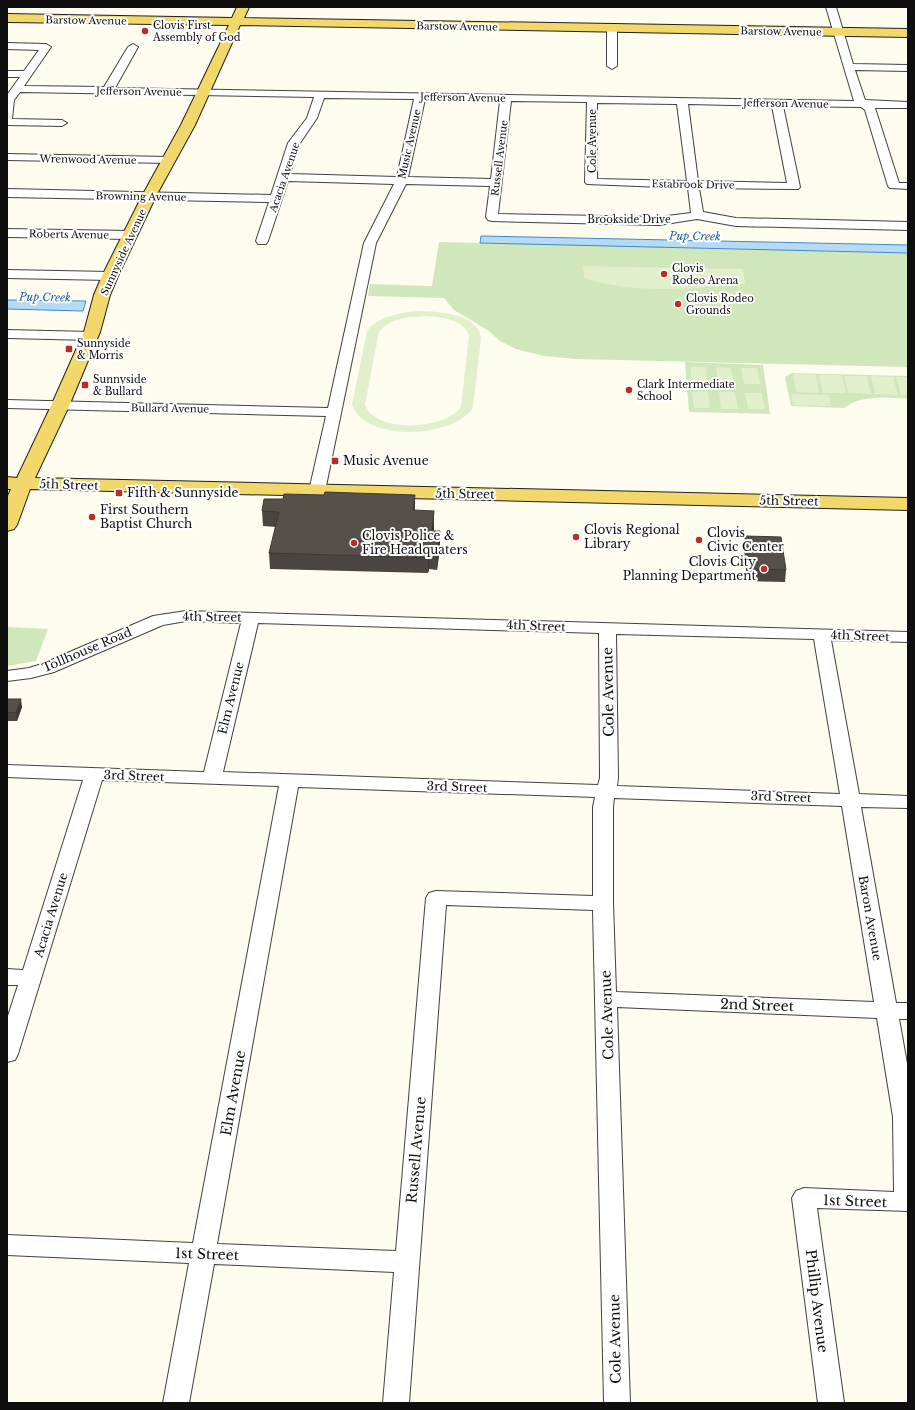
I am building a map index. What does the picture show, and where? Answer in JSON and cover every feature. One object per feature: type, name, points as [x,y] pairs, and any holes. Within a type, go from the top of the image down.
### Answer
[{"type":"main road","name":"Sunnyside Avenue","points":[[7,525],[15,484],[60,406],[91,336],[102,295],[110,276],[149,196],[204,92],[243,7]]},
{"type":"main road","name":"Barstow Avenue","points":[[7,18],[908,33]]},
{"type":"main road","name":"5th Street","points":[[15,484],[908,504]]},
{"type":"street","points":[[830,7],[860,102],[870,108],[894,186],[908,186]]},
{"type":"street","points":[[612,28],[612,66]]},
{"type":"street","points":[[7,46],[46,47],[7,104],[9,112],[7,118]]},
{"type":"street","points":[[108,90],[134,47]]},
{"type":"street","points":[[850,67],[908,68]]},
{"type":"street","points":[[7,74],[27,74]]},
{"type":"street","name":"Jefferson Avenue","points":[[17,89],[908,105]]},
{"type":"street","name":"Acacia Avenue","points":[[262,241],[294,143],[312,118],[320,95]]},
{"type":"street","name":"Music Avenue","points":[[317,491],[370,243],[402,180],[420,96]]},
{"type":"street","name":"Russell Avenue","points":[[492,217],[506,98]]},
{"type":"street","name":"Cole Avenue","points":[[591,182],[592,100]]},
{"type":"street","points":[[682,101],[697,215]]},
{"type":"street","name":"Estabrook Drive","points":[[591,182],[794,187],[777,103]]},
{"type":"street","points":[[7,122],[62,123]]},
{"type":"street","name":"Wrenwood Avenue","points":[[7,157],[168,160]]},
{"type":"street","points":[[284,177],[496,183]]},
{"type":"street","name":"Browning Avenue","points":[[7,193],[276,199]]},
{"type":"street","name":"Brookside Drive","points":[[492,217],[659,221],[697,215],[736,222],[908,226]]},
{"type":"street","name":"Roberts Avenue","points":[[7,233],[130,235]]},
{"type":"street","points":[[7,274],[110,276]]},
{"type":"street","points":[[7,334],[91,336]]},
{"type":"street","name":"Bullard Avenue","points":[[7,404],[334,412]]},
{"type":"street","name":"4th Street","points":[[164,618],[186,616],[251,617],[908,637]]},
{"type":"street","name":"Elm Avenue","points":[[212,779],[251,617]]},
{"type":"street","name":"Tollhouse Road","points":[[7,676],[31,673],[48,668],[164,618]]},
{"type":"street","name":"Cole Avenue","points":[[607,628],[609,778],[602,807],[603,903],[607,999],[617,1403]]},
{"type":"street","name":"Baron Avenue","points":[[822,635],[905,1117],[906,1202]]},
{"type":"street","name":"3rd Street","points":[[7,772],[908,802]]},
{"type":"street","name":"Acacia Avenue","points":[[7,1054],[94,775]]},
{"type":"street","name":"Elm Avenue","points":[[176,1403],[289,782]]},
{"type":"street","name":"Russell Avenue","points":[[396,1403],[436,898],[603,903]]},
{"type":"street","points":[[7,977],[31,978]]},
{"type":"street","name":"2nd Street","points":[[607,999],[908,1011]]},
{"type":"street","name":"1st Street","points":[[804,1198],[906,1202]]},
{"type":"street","name":"Phillip Avenue","points":[[804,1198],[831,1403]]},
{"type":"street","name":"1st Street","points":[[7,1245],[407,1262]]},
{"type":"green space","name":"Clovis Rodeo Grounds","points":[[439,242],[908,253],[908,367],[576,359],[544,356],[516,349],[500,341],[489,331],[454,310],[444,298],[368,296],[370,284],[432,286]]},
{"type":"green space","name":"Clovis Rodeo Arena","points":[[583,266],[743,269],[745,284],[664,289],[623,287],[584,278]]},
{"type":"green space","points":[[418,311],[446,313],[456,316],[473,324],[478,330],[481,338],[473,408],[463,418],[448,426],[429,430],[410,432],[390,430],[373,425],[360,417],[352,404],[367,331],[378,322],[390,316]],"holes":[[[426,316],[445,318],[457,322],[462,325],[469,335],[461,407],[453,415],[426,424],[395,424],[382,420],[371,414],[365,404],[379,332],[383,327],[394,321]]]},
{"type":"green space","points":[[685,362],[763,365],[770,414],[689,412]]},
{"type":"green space","points":[[690,367],[706,367],[708,383],[692,383]]},
{"type":"green space","points":[[716,367],[731,368],[734,383],[718,383]]},
{"type":"green space","points":[[741,368],[757,368],[760,384],[744,384]]},
{"type":"green space","points":[[792,373],[908,376],[908,399],[866,399],[844,408],[791,406],[785,377]]},
{"type":"green space","points":[[793,374],[816,375],[819,393],[796,392]]},
{"type":"green space","points":[[819,375],[842,375],[846,393],[823,393]]},
{"type":"green space","points":[[844,376],[867,376],[871,394],[848,393]]},
{"type":"green space","points":[[871,376],[893,377],[898,395],[875,394]]},
{"type":"green space","points":[[896,377],[908,377],[908,395],[901,395]]},
{"type":"green space","points":[[692,392],[708,392],[710,408],[694,408]]},
{"type":"green space","points":[[719,392],[735,392],[738,409],[721,409]]},
{"type":"green space","points":[[745,393],[762,393],[765,409],[748,409]]},
{"type":"green space","points":[[791,394],[829,395],[831,406],[793,405]]},
{"type":"green space","points":[[7,627],[48,629],[36,661],[7,666]]},
{"type":"water","points":[[481,236],[908,245],[908,253],[480,243]]},
{"type":"water","points":[[7,300],[86,301],[83,311],[7,309]]},
{"type":"building","name":"Clovis Police & Fire Headquaters","points":[[325,492],[415,495],[413,510],[434,511],[432,531],[440,531],[437,554],[429,554],[428,558],[269,553],[279,512],[262,511],[264,499],[283,499],[284,494],[324,495]]},
{"type":"building","points":[[745,536],[781,537],[786,570],[749,569]]},
{"type":"building","points":[[7,699],[21,699],[16,713],[7,712]]},
{"type":"place","name":"Clovis First Assembly of God","points":[[145,31]]},
{"type":"place","name":"Clovis Rodeo Arena","points":[[664,274]]},
{"type":"place","name":"Clovis Rodeo Grounds","points":[[678,304]]},
{"type":"place","name":"Sunnyside & Morris","points":[[69,349]]},
{"type":"place","name":"Sunnyside & Bullard","points":[[85,385]]},
{"type":"place","name":"Clark Intermediate School","points":[[629,390]]},
{"type":"place","name":"Music Avenue","points":[[335,461]]},
{"type":"place","name":"Fifth & Sunnyside","points":[[119,493]]},
{"type":"place","name":"First Southern Baptist Church","points":[[92,517]]},
{"type":"place","name":"Clovis Regional Library","points":[[576,537]]},
{"type":"place","name":"Clovis Civic Center","points":[[699,540]]},
{"type":"place","name":"Clovis Police & Fire Headquaters","points":[[354,543]]},
{"type":"place","name":"Clovis City Planning Department","points":[[764,569]]},
{"type":"water label","name":"Pup Creek","points":[[695,236]]},
{"type":"water label","name":"Pup Creek","points":[[45,297]]}]
